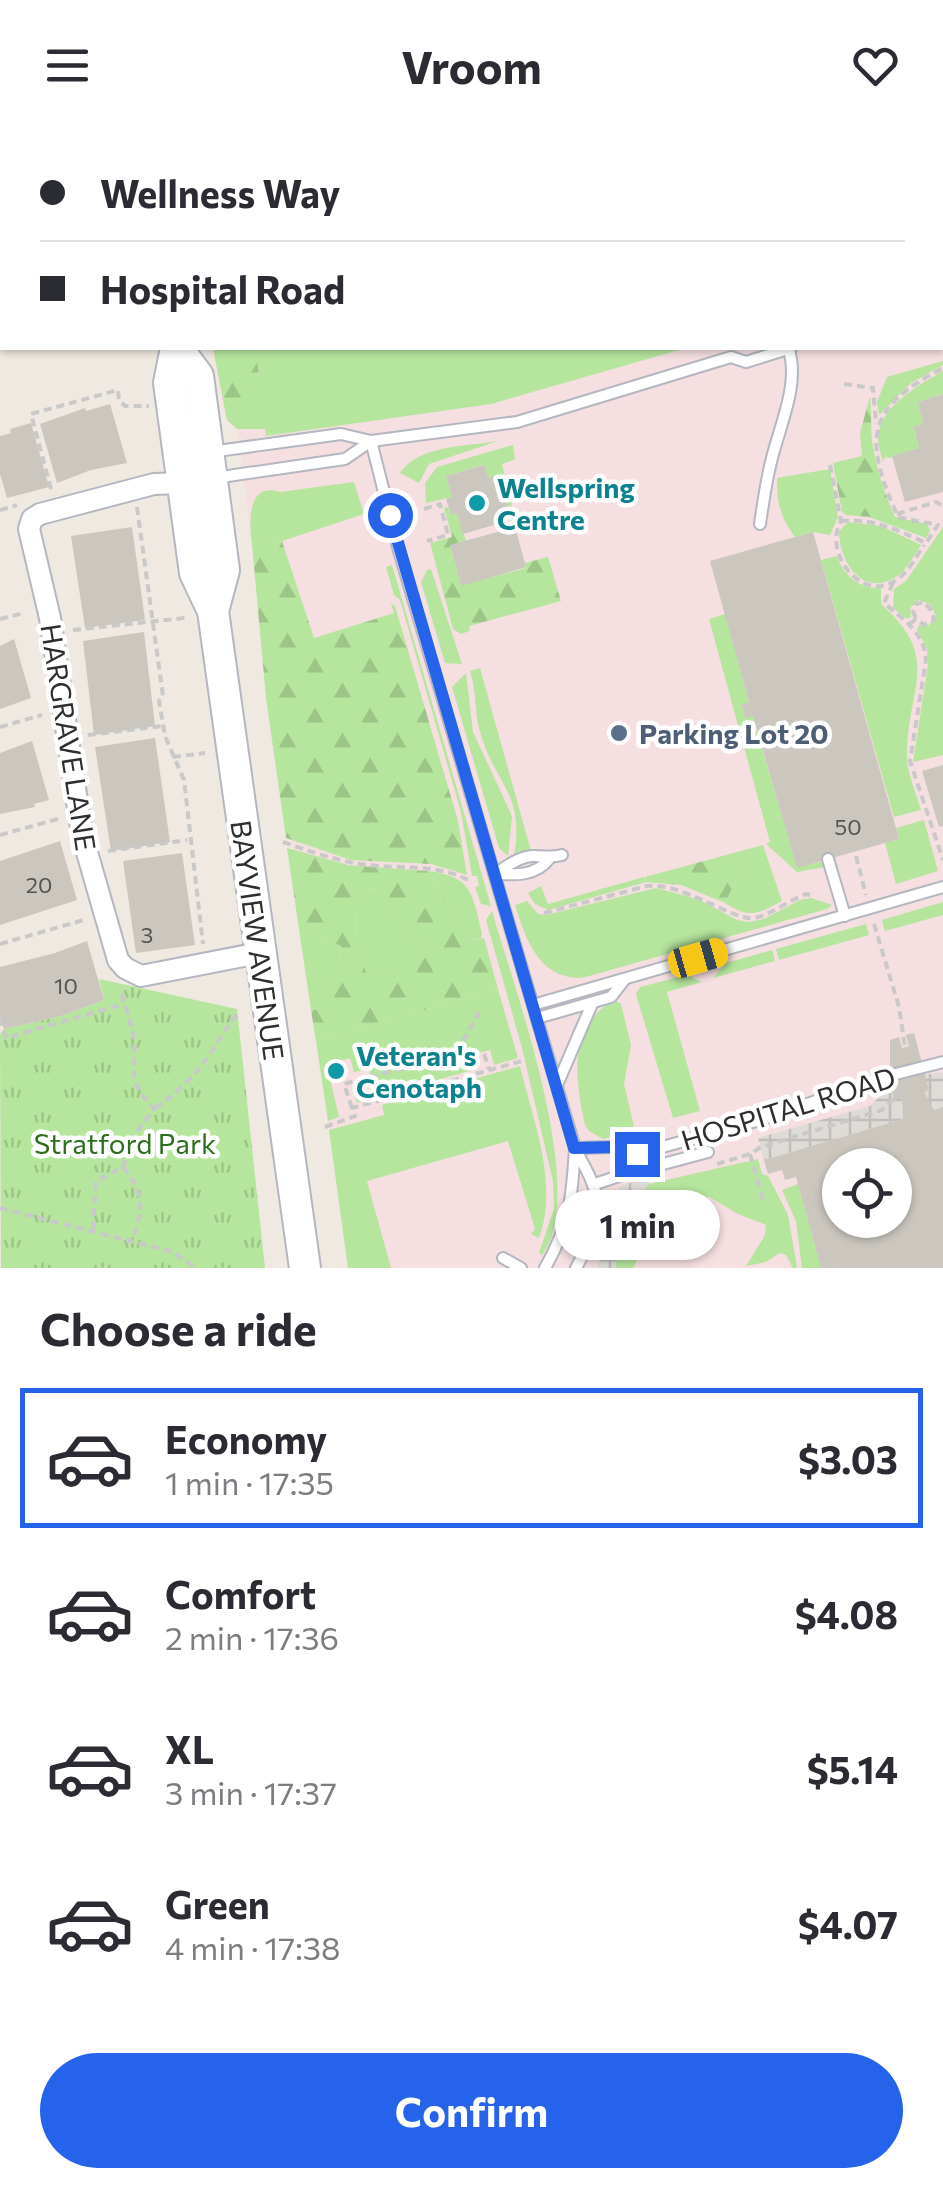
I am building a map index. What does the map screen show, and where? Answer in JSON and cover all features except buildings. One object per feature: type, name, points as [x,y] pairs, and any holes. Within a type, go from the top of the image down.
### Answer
[{"type":"main road","name":"BAYVIEW AVENUE","points":[[177,350],[169,383],[224,570],[199,615],[259,953],[305,1268]]},
{"type":"street","name":"HARGRAVE LANE","points":[[195,467],[154,484],[40,514],[32,519],[29,530],[50,618],[84,846],[118,960],[141,976],[259,953]]},
{"type":"lane","points":[[195,467],[341,434],[370,441],[517,422],[735,352],[746,362],[783,350]]},
{"type":"lane","points":[[760,524],[791,384],[790,350]]},
{"type":"lane","points":[[195,467],[345,459],[370,441]]},
{"type":"lane","points":[[370,441],[574,1148],[595,1184],[599,1214],[576,1268]]},
{"type":"lane","points":[[495,874],[518,875],[538,870],[549,859],[562,855]]},
{"type":"lane","points":[[828,859],[845,916]]},
{"type":"lane","points":[[533,1005],[943,888]]},
{"type":"lane","points":[[537,1018],[611,998],[626,978]]},
{"type":"lane","points":[[556,1086],[592,1004]]},
{"type":"lane","name":"HOSPITAL ROAD","points":[[574,1148],[615,1147],[637,1154],[943,1062]]},
{"type":"lane","points":[[545,1268],[564,1234],[574,1148]]},
{"type":"lane","points":[[595,1184],[708,1152]]},
{"type":"lane","points":[[622,1175],[637,1154]]},
{"type":"lane","points":[[505,1268],[502,1258],[521,1268]]},
{"type":"path","points":[[876,426],[895,402],[922,379],[943,368]]},
{"type":"path","points":[[844,384],[873,388],[875,444],[898,517],[940,524],[892,583],[884,603],[910,624],[925,647],[910,761],[943,860]]},
{"type":"path","points":[[57,493],[50,487],[30,414],[118,390],[119,400],[125,406],[154,406]]},
{"type":"path","points":[[830,466],[841,521],[837,546],[853,578],[869,586],[892,583]]},
{"type":"path","points":[[137,502],[162,696],[162,726],[184,780],[204,954]]},
{"type":"path","points":[[897,514],[936,502],[943,506]]},
{"type":"path","points":[[424,508],[440,504],[448,535],[427,541]]},
{"type":"path","points":[[498,528],[541,516]]},
{"type":"path","points":[[841,521],[862,519],[926,543]]},
{"type":"path","points":[[924,602],[930,606],[934,620],[924,625],[916,619],[916,604],[924,602]]},
{"type":"path","points":[[0,619],[24,613]]},
{"type":"path","points":[[64,632],[199,615]]},
{"type":"path","points":[[910,624],[916,619]]},
{"type":"path","points":[[0,727],[42,715]]},
{"type":"path","points":[[78,736],[162,726]]},
{"type":"path","points":[[173,757],[204,753]]},
{"type":"path","points":[[0,834],[66,816]]},
{"type":"path","points":[[98,852],[189,840]]},
{"type":"path","points":[[283,842],[332,859],[377,866],[438,868],[470,881]]},
{"type":"path","points":[[856,856],[899,1007],[906,1047]]},
{"type":"path","points":[[544,912],[663,885],[752,918],[806,894],[814,896]]},
{"type":"path","points":[[0,944],[92,917]]},
{"type":"path","points":[[121,984],[133,1037],[132,1079],[154,1109]]},
{"type":"path","points":[[0,1018],[6,1038],[124,1004]]},
{"type":"path","points":[[93,1229],[96,1181],[123,1167],[133,1136],[154,1109],[177,1092],[210,1054],[227,1024],[240,1011]]},
{"type":"path","points":[[324,1126],[355,1116],[344,1084],[456,1054],[479,1012]]},
{"type":"path","points":[[484,1054],[489,1070]]},
{"type":"path","points":[[352,1108],[522,1062]]},
{"type":"path","points":[[714,1165],[882,1110],[911,1086]]},
{"type":"path","points":[[750,1154],[764,1200]]},
{"type":"path","points":[[123,1167],[138,1185],[141,1212],[133,1240]]},
{"type":"path","points":[[0,1208],[133,1240],[172,1252],[196,1268]]},
{"type":"shaded area","points":[[213,350],[943,350],[943,1268],[348,1268],[237,430],[227,420]]},
{"type":"shaded area","points":[[943,1072],[943,1107],[934,1110],[923,1092],[902,1098],[903,1119],[764,1160],[758,1138],[870,1106],[889,1088],[910,1077]]},
{"type":"shaded area","points":[[648,1178],[649,1184],[632,1203],[641,1211],[628,1219],[633,1230],[622,1241],[626,1253],[616,1258],[616,1268],[597,1268],[614,1219],[614,1193],[622,1185]]},
{"type":"green space","points":[[213,350],[269,350],[257,359],[259,375],[249,390],[248,412],[239,419],[227,420]]},
{"type":"green space","points":[[269,350],[679,350],[491,404],[266,436],[265,429],[237,429],[227,420],[239,419],[259,375],[257,359]]},
{"type":"green space","points":[[943,361],[943,365],[911,383],[879,415],[877,402],[887,377]]},
{"type":"green space","points":[[943,371],[943,394],[918,402],[923,423],[914,427],[919,448],[885,457],[883,462],[878,438],[885,417],[902,398]]},
{"type":"green space","points":[[870,396],[873,446],[888,500],[895,517],[927,524],[930,531],[926,538],[869,517],[842,512],[833,463],[862,456],[860,433]]},
{"type":"green space","points":[[498,441],[429,464],[419,483],[400,473],[431,452]]},
{"type":"green space","points":[[513,445],[515,459],[502,464],[512,506],[509,507],[499,475],[488,478],[483,465],[446,476],[452,497],[426,503],[425,483],[437,467]]},
{"type":"green space","points":[[830,469],[838,517],[830,535],[813,532],[795,537],[780,509],[777,478]]},
{"type":"green space","points":[[354,482],[364,514],[282,541],[252,544],[252,506],[261,493]]},
{"type":"green space","points":[[448,507],[451,515],[457,513],[466,541],[450,546],[461,585],[526,568],[525,563],[548,557],[561,601],[469,626],[470,631],[461,634],[453,629],[430,543],[452,537],[444,508]]},
{"type":"green space","points":[[848,522],[881,526],[921,545],[896,577],[873,583],[863,580],[843,554],[839,531]]},
{"type":"green space","points":[[943,527],[943,755],[913,762],[928,665],[927,649],[917,629],[919,625],[928,626],[936,616],[930,604],[919,600],[910,608],[911,617],[907,619],[893,608],[894,589],[906,581]]},
{"type":"green space","points":[[282,541],[314,638],[394,613],[391,603],[395,606],[458,821],[467,875],[431,864],[351,860],[286,838],[266,698],[252,544]]},
{"type":"green space","points":[[837,556],[853,580],[881,588],[881,604],[911,641],[917,674],[907,756],[921,810],[894,817],[821,560]]},
{"type":"green space","points":[[392,565],[491,906],[481,904],[475,887],[479,886],[477,876],[472,876],[461,812],[400,600],[394,595],[386,567]]},
{"type":"green space","points":[[431,569],[462,664],[445,663],[421,582]]},
{"type":"green space","points":[[725,614],[749,702],[742,705],[745,717],[753,716],[756,725],[739,729],[709,619]]},
{"type":"green space","points":[[480,668],[531,851],[514,856],[512,803],[478,724],[470,671]]},
{"type":"green space","points":[[466,673],[473,732],[512,816],[508,856],[499,848],[452,687]]},
{"type":"green space","points":[[757,731],[797,867],[823,861],[825,867],[797,872],[766,844],[770,842],[741,736]]},
{"type":"green space","points":[[924,820],[938,871],[896,884],[885,843],[899,839],[896,828]]},
{"type":"green space","points":[[763,845],[782,901],[760,912],[747,913],[725,903],[752,848]]},
{"type":"green space","points":[[287,848],[348,865],[427,871],[458,916],[469,941],[484,938],[498,989],[316,1041],[311,1010],[332,1008],[341,946],[299,929]],"holes":[[[378,889],[401,925],[428,954],[380,974],[366,972],[356,944],[355,902],[365,890]]]},
{"type":"green space","points":[[752,848],[725,903],[681,885],[646,882],[645,877]]},
{"type":"green space","points":[[427,871],[454,877],[468,889],[481,938],[469,941],[458,916]]},
{"type":"green space","points":[[644,877],[646,882],[548,910],[535,904],[528,893],[541,886],[548,904]]},
{"type":"green space","points":[[656,888],[698,899],[737,920],[749,922],[764,919],[800,900],[811,898],[832,905],[582,978],[567,977],[545,965],[530,944],[515,905],[527,901],[538,914],[546,915]]},
{"type":"green space","points":[[378,889],[401,925],[429,955],[380,974],[366,972],[356,944],[355,902],[365,890]]},
{"type":"green space","points":[[943,902],[943,915],[885,931],[882,920]]},
{"type":"green space","points":[[492,911],[530,1036],[553,1138],[557,1185],[554,1225],[542,1255],[539,1253],[554,1209],[553,1181],[522,1048],[486,920]]},
{"type":"green space","points":[[866,924],[869,935],[779,960],[776,949]]},
{"type":"green space","points":[[299,929],[341,946],[332,1008],[311,1010]]},
{"type":"green space","points":[[772,950],[775,961],[713,978],[726,963]]},
{"type":"green space","points":[[687,975],[702,982],[667,992],[700,1111],[673,1118],[636,994],[640,987]]},
{"type":"green space","name":"Stratford Park","points":[[99,979],[237,1009],[265,1268],[1,1268],[0,1034],[4,1029],[61,1016],[104,1000]]},
{"type":"green space","points":[[498,989],[518,1058],[494,1065],[490,1050],[474,1054],[476,1069],[357,1103],[354,1095],[375,1089],[369,1069],[354,1072],[350,1058],[327,1065],[339,1117],[328,1121],[316,1041]]},
{"type":"green space","points":[[614,1000],[621,1004],[631,1045],[624,1084],[635,1131],[603,1139],[585,1125],[578,1055],[588,1024]]},
{"type":"green space","points":[[520,1066],[545,1174],[546,1196],[539,1238],[531,1234],[535,1229],[508,1141],[367,1181],[391,1268],[348,1268],[329,1130],[384,1115],[382,1105]]},
{"type":"green space","points":[[758,1159],[762,1174],[768,1176],[788,1215],[797,1268],[780,1253],[766,1262],[746,1266],[765,1235],[766,1225],[708,1196],[703,1202],[696,1198],[691,1206],[683,1201],[678,1207],[672,1203],[666,1211],[661,1207],[657,1213],[635,1200],[649,1184]]},
{"type":"green space","points":[[798,1184],[821,1268],[802,1268],[796,1221],[782,1190]]},
{"type":"green space","points":[[641,1211],[663,1223],[656,1227],[633,1268],[616,1268],[628,1220]]},
{"type":"place","name":"Wellspring Centre","points":[[477,503]]},
{"type":"place","name":"Parking Lot 20","points":[[619,733]]},
{"type":"place","name":"Veteran's Cenotaph","points":[[336,1071]]},
{"type":"route","points":[[390,515],[574,1148],[615,1147],[637,1154]]}]
